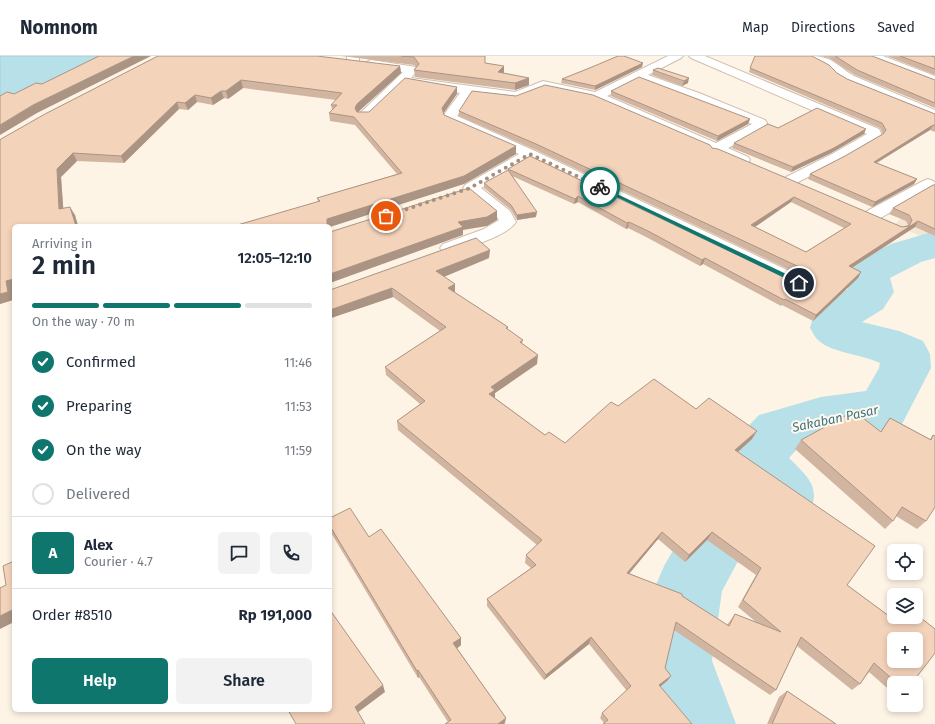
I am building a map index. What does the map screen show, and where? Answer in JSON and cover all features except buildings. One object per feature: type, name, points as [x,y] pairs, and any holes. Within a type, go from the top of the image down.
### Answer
[{"type":"street","points":[[597,96],[677,56]]},
{"type":"street","points":[[695,56],[874,132],[875,135],[838,157],[791,180]]},
{"type":"street","points":[[813,56],[832,65],[840,73],[850,79],[935,115]]},
{"type":"street","points":[[872,56],[935,80]]},
{"type":"street","points":[[338,67],[353,59],[412,70],[364,116]]},
{"type":"street","points":[[638,76],[694,96],[760,123],[760,126],[716,149]]},
{"type":"street","points":[[402,80],[516,96],[543,85],[597,96],[757,166]]},
{"type":"street","points":[[468,90],[450,116],[451,118],[530,154],[799,283]]},
{"type":"street","points":[[439,252],[490,233],[508,222],[504,214],[463,191],[530,154]]},
{"type":"street","points":[[872,215],[928,184]]},
{"type":"shaded area","points":[[935,189],[935,242],[894,225]]},
{"type":"water","points":[[0,56],[117,56],[0,110]]},
{"type":"waterway","name":"Sakaban Pasar","points":[[697,724],[675,661],[689,587],[714,542],[772,521],[783,505],[785,494],[753,460],[779,431],[821,418],[883,409],[905,368],[905,354],[882,343],[854,338],[834,328],[837,316],[867,298],[871,292],[867,273],[906,253],[935,244]]},
{"type":"way so far","points":[[386,216],[470,188],[530,154],[600,187]]},
{"type":"route","points":[[600,187],[799,283]]}]
